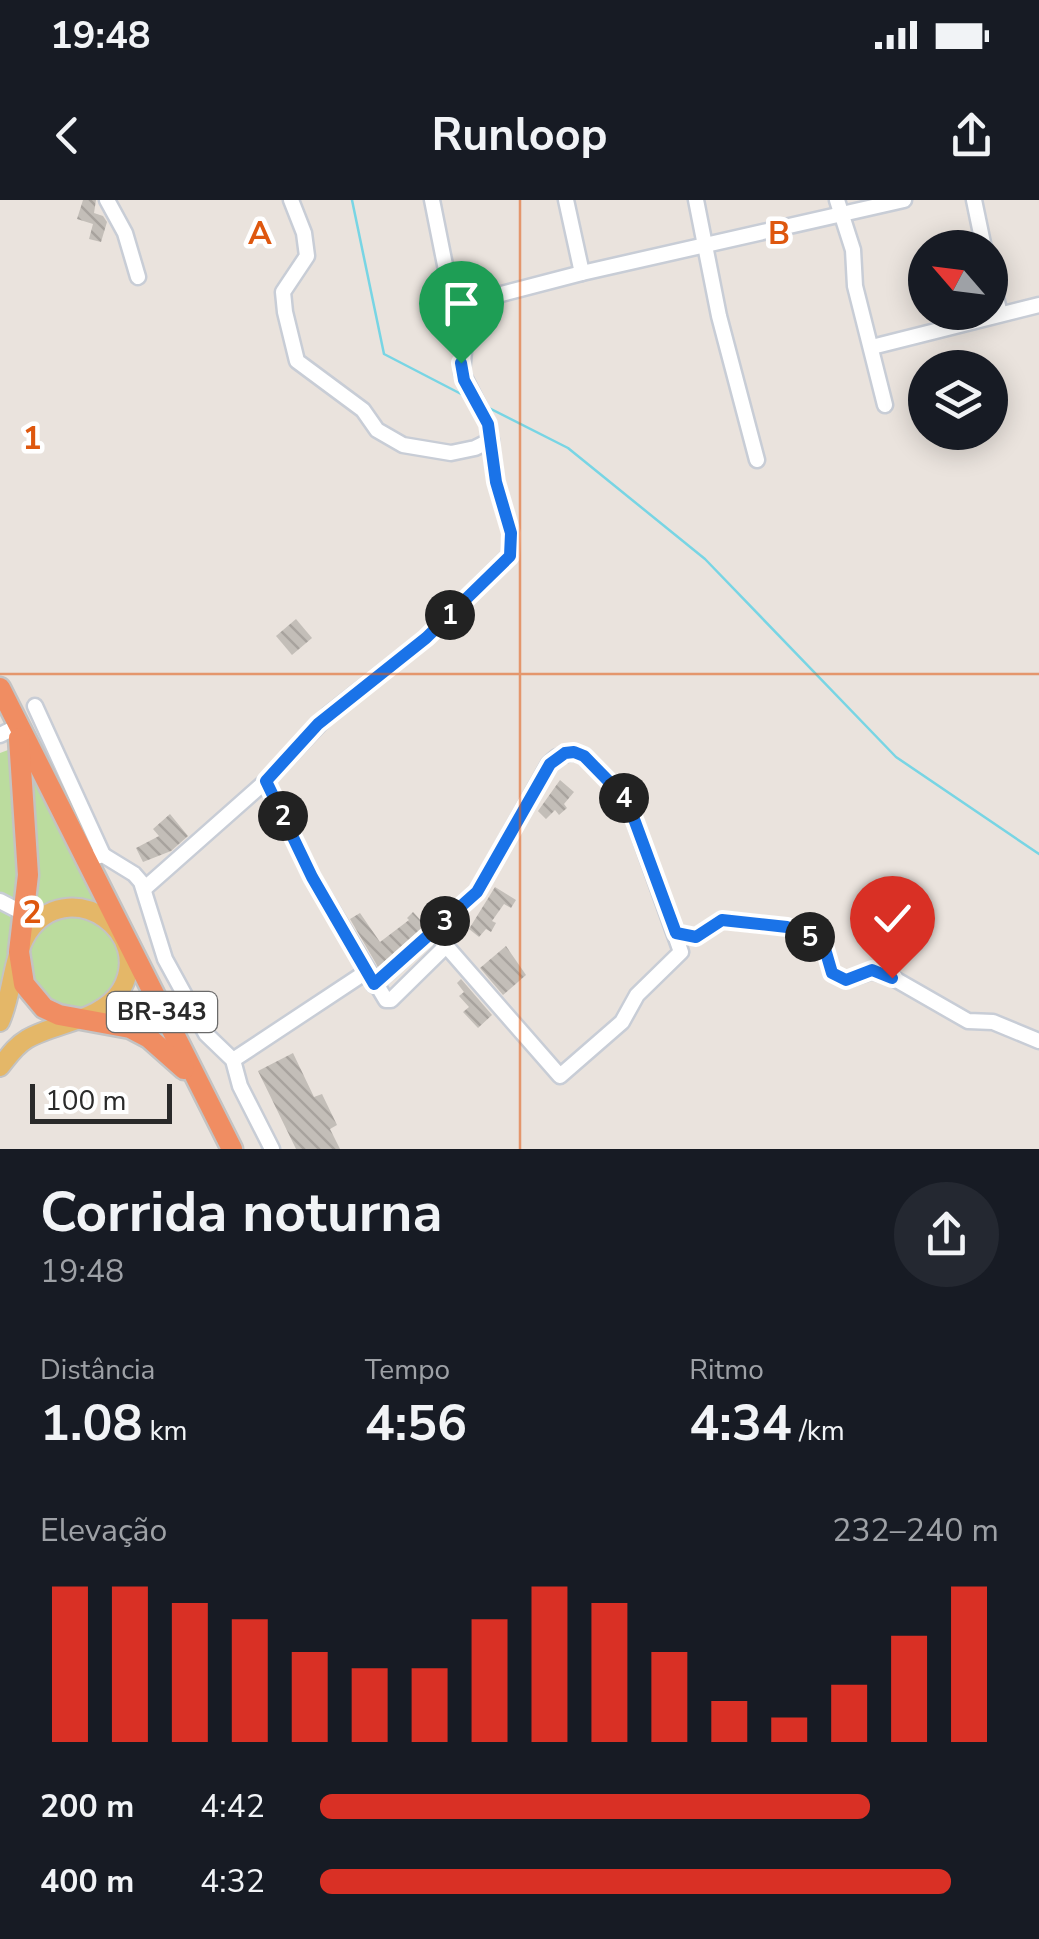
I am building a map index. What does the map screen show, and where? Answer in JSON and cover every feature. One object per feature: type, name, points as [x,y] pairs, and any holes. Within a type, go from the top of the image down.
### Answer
[{"type":"highway","points":[[0,688],[26,810],[28,876],[19,952],[24,984],[44,1008],[75,1018],[116,1024],[149,1038],[199,1085]]},
{"type":"highway","points":[[9,731],[95,857],[126,940]]},
{"type":"highway","name":"BR-343","points":[[126,940],[232,1149]]},
{"type":"main road","points":[[0,1022],[8,1004],[19,952],[42,918],[68,908],[82,908],[108,918],[126,940],[128,972],[123,986],[102,1009],[23,1042],[0,1067]]},
{"type":"street","points":[[106,200],[126,233],[138,277]]},
{"type":"street","points":[[291,200],[308,256],[283,292],[297,361],[363,410],[377,430],[403,445],[451,454],[492,446]]},
{"type":"street","points":[[144,889],[266,781],[328,715],[426,638],[505,563],[512,551],[483,412],[462,373],[466,330],[446,270],[432,200]]},
{"type":"street","points":[[566,200],[582,273]]},
{"type":"street","points":[[696,200],[757,460]]},
{"type":"street","points":[[460,304],[704,247],[838,207],[904,200]]},
{"type":"street","points":[[974,200],[980,230]]},
{"type":"street","points":[[838,207],[850,238],[855,286],[884,405]]},
{"type":"street","points":[[1008,312],[1039,305]]},
{"type":"street","points":[[872,346],[936,330]]},
{"type":"street","points":[[342,394],[383,439],[436,457],[492,446]]},
{"type":"street","points":[[35,706],[95,857],[134,874],[144,889],[165,959],[206,1034],[232,1060],[240,1086],[272,1149]]},
{"type":"street","points":[[232,1060],[370,978],[434,932],[481,886],[550,764],[565,753],[584,756],[627,800],[681,948],[678,959],[637,995],[622,1022],[560,1076],[434,932]]},
{"type":"street","points":[[266,781],[312,877],[386,1000],[447,945]]},
{"type":"street","points":[[0,901],[25,914]]},
{"type":"street","points":[[676,933],[696,937],[722,920],[787,927],[823,942],[832,973],[846,980],[872,970],[968,1022],[992,1022],[1039,1041]]},
{"type":"green space","points":[[8,750],[18,896],[13,949],[0,994],[0,753]]},
{"type":"green space","points":[[31,765],[100,908],[71,902],[37,911]]},
{"type":"green space","points":[[74,915],[92,919],[107,929],[117,944],[121,962],[117,980],[107,995],[92,1005],[74,1009],[56,1005],[41,995],[31,980],[27,962],[31,944],[41,929],[56,919]]},
{"type":"building","points":[[83,200],[96,200],[94,213],[107,222],[101,242],[89,239],[93,224],[77,219]]},
{"type":"building","points":[[296,619],[312,638],[292,655],[276,636]]},
{"type":"building","points":[[560,780],[574,792],[564,804],[567,808],[559,815],[555,810],[546,819],[538,811]]},
{"type":"building","points":[[170,814],[188,836],[171,851],[143,862],[136,848],[159,836],[153,829]]},
{"type":"building","points":[[495,887],[516,900],[511,908],[504,904],[492,921],[496,923],[491,932],[486,929],[479,937],[469,929]]},
{"type":"building","points":[[413,912],[425,925],[378,967],[350,919],[360,913],[380,942],[409,920]]},
{"type":"building","points":[[506,946],[526,975],[503,995],[480,968]]},
{"type":"building","points":[[461,979],[492,1015],[478,1028],[463,1012],[469,1007],[459,996],[464,992],[457,983]]},
{"type":"building","points":[[293,1053],[314,1097],[322,1094],[337,1125],[330,1129],[340,1149],[296,1149],[258,1071]]},
{"type":"waterway","points":[[352,200],[384,354],[465,396]]},
{"type":"waterway","points":[[485,406],[568,448],[705,559],[896,757],[1039,854]]},
{"type":"route","points":[[461,363],[464,380],[488,424],[496,482],[511,533],[510,556],[426,638],[318,724],[266,781],[312,877],[374,984],[477,892],[550,764],[565,753],[574,752],[584,756],[627,800],[676,933],[696,937],[722,920],[787,927],[823,942],[832,973],[846,980],[872,970],[892,978]]}]
